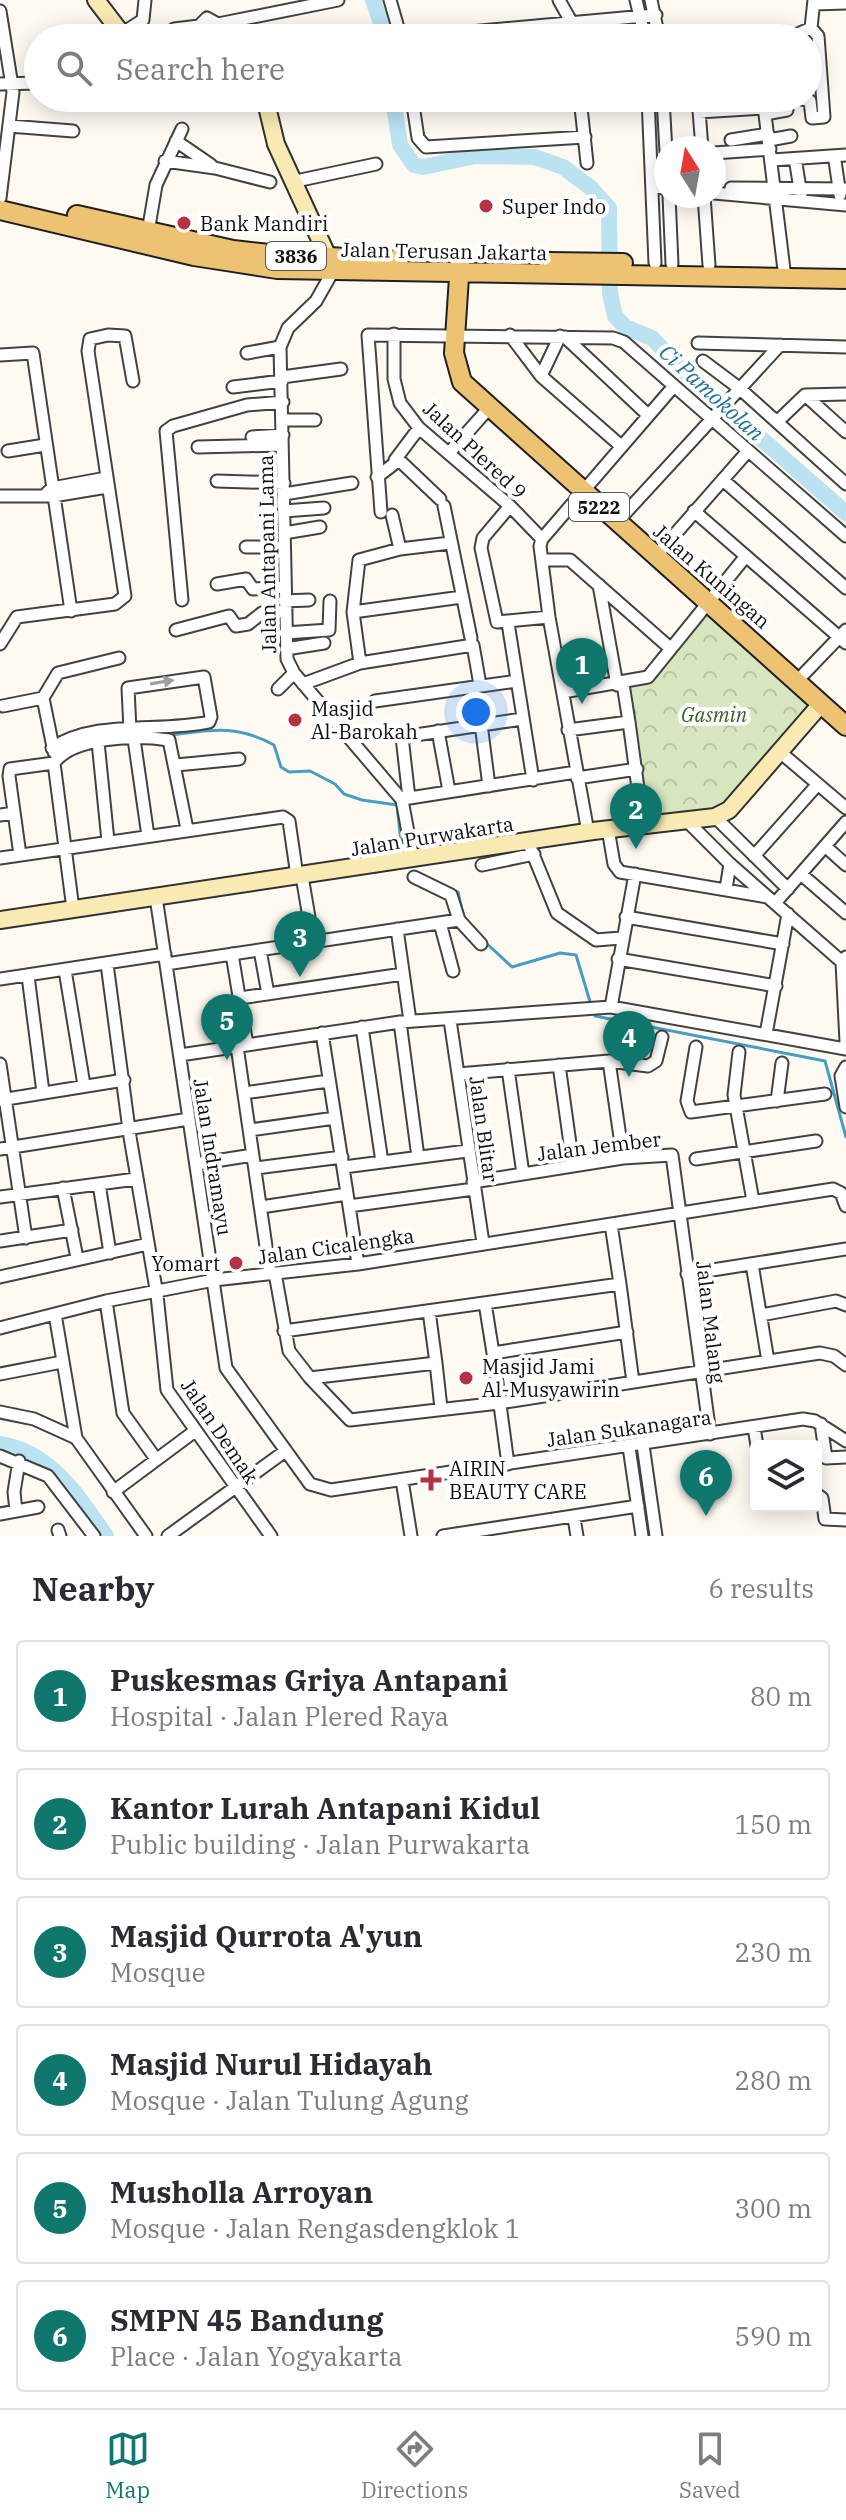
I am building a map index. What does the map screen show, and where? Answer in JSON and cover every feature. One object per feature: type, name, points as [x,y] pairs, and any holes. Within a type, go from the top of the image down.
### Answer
[{"type":"main road","name":"Jalan Terusan Jakarta","points":[[0,198],[148,232],[196,249]]},
{"type":"main road","name":"Jalan Terusan Jakarta","points":[[0,210],[196,249],[277,269],[330,264],[785,272],[846,267]]},
{"type":"main road","name":"Jalan Terusan Jakarta","points":[[622,269],[663,264],[709,271]]},
{"type":"main road","name":"Jalan Kuningan","points":[[460,267],[454,333],[456,368],[462,382],[655,557],[709,600],[846,726]]},
{"type":"main road","name":"Jalan Terusan Jakarta","points":[[785,272],[846,279]]},
{"type":"street","points":[[96,0],[114,24]]},
{"type":"street","points":[[138,24],[143,20],[145,0]]},
{"type":"street","points":[[201,24],[207,18],[218,24],[338,0]]},
{"type":"street","points":[[390,0],[398,24]]},
{"type":"street","points":[[559,0],[572,24]]},
{"type":"street","points":[[636,0],[643,24]]},
{"type":"street","points":[[651,0],[657,24]]},
{"type":"street","points":[[811,24],[814,2],[846,3]]},
{"type":"street","points":[[0,11],[13,82],[0,198]]},
{"type":"street","points":[[582,24],[656,15]]},
{"type":"street","points":[[0,84],[24,82]]},
{"type":"street","points":[[811,112],[812,118],[824,117],[822,90]]},
{"type":"street","points":[[247,353],[280,347],[288,328],[313,305],[330,264],[296,181],[276,144],[269,112]]},
{"type":"street","points":[[414,112],[418,138],[423,146],[585,137]]},
{"type":"street","points":[[582,112],[587,163]]},
{"type":"street","points":[[649,112],[652,187],[663,264]]},
{"type":"street","points":[[664,112],[665,136]]},
{"type":"street","points":[[699,112],[701,136]]},
{"type":"street","points":[[767,112],[785,272]]},
{"type":"street","points":[[9,126],[73,131]]},
{"type":"street","points":[[148,232],[156,185],[182,129]]},
{"type":"street","points":[[726,152],[770,146],[791,136]]},
{"type":"street","points":[[731,140],[840,158],[845,205]]},
{"type":"street","points":[[176,141],[215,168]]},
{"type":"street","points":[[165,161],[215,168],[270,182]]},
{"type":"street","points":[[296,181],[376,164]]},
{"type":"street","points":[[796,164],[802,207]]},
{"type":"street","points":[[726,191],[846,189]]},
{"type":"street","points":[[726,192],[845,205]]},
{"type":"street","points":[[778,209],[845,205]]},
{"type":"street","points":[[663,264],[668,208]]},
{"type":"street","points":[[705,208],[709,271]]},
{"type":"street","points":[[313,305],[316,320]]},
{"type":"street","points":[[400,549],[377,477],[366,339],[373,333],[619,339],[713,417],[846,536]]},
{"type":"street","name":"Jalan Plered 9","points":[[394,334],[394,379],[400,403],[419,428],[510,506],[542,539]]},
{"type":"street","points":[[0,644],[17,617],[115,604],[125,596],[107,483],[90,339],[108,335],[125,336],[133,381]]},
{"type":"street","points":[[510,335],[541,376],[621,446]]},
{"type":"street","points":[[541,376],[562,336]]},
{"type":"street","points":[[562,336],[648,415]]},
{"type":"street","points":[[698,343],[846,347]]},
{"type":"street","points":[[617,522],[780,345]]},
{"type":"street","name":"Jalan Antapani Lama","points":[[280,347],[284,606],[289,666],[406,799],[407,860]]},
{"type":"street","points":[[0,355],[33,353],[50,492],[71,611]]},
{"type":"street","points":[[703,361],[846,484]]},
{"type":"street","points":[[233,387],[341,369]]},
{"type":"street","points":[[588,832],[549,617],[542,539],[674,386]]},
{"type":"street","points":[[777,422],[805,395],[846,394]]},
{"type":"street","points":[[805,395],[846,432]]},
{"type":"street","points":[[182,600],[164,439],[166,431],[173,426],[247,405],[283,402]]},
{"type":"street","points":[[449,453],[489,408]]},
{"type":"street","points":[[283,420],[315,420]]},
{"type":"street","points":[[377,477],[395,460],[419,428]]},
{"type":"street","points":[[252,437],[282,440]]},
{"type":"street","points":[[198,447],[282,440]]},
{"type":"street","points":[[8,451],[45,445]]},
{"type":"street","points":[[655,557],[748,451]]},
{"type":"street","points":[[395,460],[442,502],[471,638]]},
{"type":"street","points":[[723,480],[846,588]]},
{"type":"street","points":[[217,481],[284,488],[352,483]]},
{"type":"street","points":[[0,496],[107,483]]},
{"type":"street","points":[[510,506],[481,542],[497,622],[549,617]]},
{"type":"street","points":[[284,511],[324,508]]},
{"type":"street","points":[[694,511],[844,636],[797,681]]},
{"type":"street","points":[[284,533],[320,527]]},
{"type":"street","points":[[360,663],[353,612],[359,560],[400,549],[450,543]]},
{"type":"street","points":[[246,547],[283,547]]},
{"type":"street","points":[[563,692],[620,685],[648,677],[746,556]]},
{"type":"street","points":[[543,560],[564,558],[670,648]]},
{"type":"street","points":[[217,584],[246,579],[253,589],[284,587]]},
{"type":"street","points":[[599,585],[629,722],[643,825]]},
{"type":"street","points":[[353,612],[462,597]]},
{"type":"street","points":[[176,630],[229,616],[236,626],[248,624],[262,613],[309,600]]},
{"type":"street","points":[[285,633],[329,630],[330,601]]},
{"type":"street","points":[[508,623],[533,780]]},
{"type":"street","points":[[286,649],[324,643]]},
{"type":"street","points":[[303,684],[360,663],[473,645],[480,685]]},
{"type":"street","points":[[73,909],[55,755],[43,698],[58,673],[119,658]]},
{"type":"street","points":[[278,689],[294,673]]},
{"type":"street","points":[[20,855],[5,777],[10,769],[80,744],[98,742],[132,735],[209,722],[211,717],[204,677],[128,688],[132,735],[148,836]]},
{"type":"street","points":[[375,701],[517,681]]},
{"type":"street","points":[[3,706],[43,698]]},
{"type":"street","points":[[788,889],[715,817],[729,810],[821,704]]},
{"type":"street","points":[[522,719],[402,737],[406,799],[533,780],[637,769]]},
{"type":"street","points":[[568,730],[629,722]]},
{"type":"street","points":[[481,724],[489,786]]},
{"type":"street","points":[[438,731],[449,791]]},
{"type":"street","points":[[55,755],[78,734],[166,739],[171,742],[187,829]]},
{"type":"street","points":[[98,742],[108,841]]},
{"type":"street","points":[[780,752],[846,808]]},
{"type":"street","points":[[176,765],[239,759]]},
{"type":"street","points":[[754,856],[818,784]]},
{"type":"street","points":[[0,815],[14,813]]},
{"type":"street","points":[[0,858],[286,817],[313,941]]},
{"type":"street","name":"Jalan Purwakarta","points":[[0,920],[407,860],[531,848],[588,832],[715,817]]},
{"type":"street","points":[[686,820],[730,864],[844,960],[846,1042]]},
{"type":"street","points":[[608,829],[615,868],[772,899],[788,889],[846,822]]},
{"type":"street","points":[[825,846],[846,865]]},
{"type":"street","points":[[482,865],[531,848],[552,907],[618,959],[776,986]]},
{"type":"street","points":[[726,889],[730,864]]},
{"type":"street","points":[[605,1008],[635,874]]},
{"type":"street","points":[[801,874],[846,913]]},
{"type":"street","points":[[414,877],[451,895],[459,920],[481,944]]},
{"type":"street","name":"Jalan Indramayu","points":[[156,897],[214,1280]]},
{"type":"street","points":[[766,1034],[788,914]]},
{"type":"street","points":[[626,917],[783,944]]},
{"type":"street","points":[[0,979],[107,964],[232,954],[459,920]]},
{"type":"street","points":[[440,923],[443,946],[453,971]]},
{"type":"street","points":[[397,929],[418,1157]]},
{"type":"street","points":[[596,940],[621,938]]},
{"type":"street","points":[[260,950],[268,994]]},
{"type":"street","points":[[232,954],[240,998],[244,1093],[284,1331],[289,1351],[347,1419],[499,1403],[826,1353],[846,1365]]},
{"type":"street","name":"Jalan Demak","points":[[107,964],[136,1179],[156,1290],[167,1390],[271,1536]]},
{"type":"street","points":[[65,970],[84,1085]]},
{"type":"street","points":[[240,998],[403,974]]},
{"type":"street","points":[[28,976],[43,1092]]},
{"type":"street","points":[[180,1055],[405,1022],[605,1008],[846,1049]]},
{"type":"street","name":"Jalan Blitar","points":[[450,1020],[483,1243]]},
{"type":"street","points":[[362,1027],[382,1162]]},
{"type":"street","points":[[322,1033],[358,1264]]},
{"type":"street","points":[[458,1074],[609,1061],[648,1066],[656,1061],[662,1037]]},
{"type":"street","points":[[696,1047],[687,1101],[689,1111],[698,1114],[825,1094]]},
{"type":"street","points":[[739,1052],[736,1107],[750,1202]]},
{"type":"street","points":[[609,1061],[623,1158]]},
{"type":"street","points":[[777,1101],[782,1063]]},
{"type":"street","points":[[0,1064],[6,1148],[26,1238]]},
{"type":"street","points":[[559,1065],[573,1165]]},
{"type":"street","points":[[846,1067],[841,1076],[846,1107]]},
{"type":"street","points":[[508,1069],[523,1174]]},
{"type":"street","points":[[2,1100],[124,1080]]},
{"type":"street","points":[[244,1093],[328,1081]]},
{"type":"street","points":[[250,1130],[335,1118]]},
{"type":"street","points":[[6,1148],[189,1119]]},
{"type":"street","points":[[696,1159],[816,1141]]},
{"type":"street","points":[[256,1168],[382,1162],[467,1151]]},
{"type":"street","points":[[196,1164],[253,1155]]},
{"type":"street","name":"Jalan Jember","points":[[261,1207],[473,1186],[573,1165],[672,1155],[679,1214]]},
{"type":"street","points":[[0,1197],[136,1179]]},
{"type":"street","points":[[99,1184],[110,1253]]},
{"type":"street","points":[[63,1188],[77,1258]]},
{"type":"street","name":"Jalan Cicalengka","points":[[0,1328],[106,1301],[214,1280],[358,1264],[833,1189],[841,1193],[846,1206]]},
{"type":"street","name":"Jalan Malang","points":[[679,1214],[710,1434]]},
{"type":"street","points":[[611,1224],[633,1382]]},
{"type":"street","points":[[0,1241],[72,1230]]},
{"type":"street","points":[[0,1277],[148,1244]]},
{"type":"street","points":[[687,1274],[846,1249]]},
{"type":"street","points":[[752,1264],[768,1361]]},
{"type":"street","name":"Jalan Sukanagara","points":[[214,1280],[226,1368],[284,1452],[318,1489],[402,1480],[803,1419],[821,1424]]},
{"type":"street","points":[[284,1331],[620,1284]]},
{"type":"street","points":[[106,1301],[123,1413],[156,1459]]},
{"type":"street","points":[[761,1315],[836,1301],[846,1305]]},
{"type":"street","points":[[485,1303],[508,1464]]},
{"type":"street","points":[[429,1311],[441,1408]]},
{"type":"street","points":[[55,1314],[76,1438],[146,1536]]},
{"type":"street","points":[[493,1353],[627,1332]]},
{"type":"street","points":[[0,1374],[62,1362]]},
{"type":"street","points":[[310,1378],[436,1363]]},
{"type":"street","points":[[0,1412],[34,1419],[76,1438]]},
{"type":"street","points":[[821,1424],[846,1441]]},
{"type":"street","points":[[821,1424],[826,1458],[846,1457]]},
{"type":"street","points":[[754,1427],[756,1440]]},
{"type":"street","points":[[113,1492],[195,1431]]},
{"type":"street","points":[[643,1445],[656,1536]]},
{"type":"street","points":[[629,1447],[642,1536]]},
{"type":"street","points":[[168,1536],[284,1452]]},
{"type":"street","points":[[0,1456],[19,1461],[48,1476],[94,1536]]},
{"type":"street","points":[[16,1511],[14,1492],[19,1461]]},
{"type":"street","points":[[402,1480],[411,1536]]},
{"type":"street","points":[[822,1498],[825,1519],[846,1520]]},
{"type":"street","points":[[443,1536],[638,1506]]},
{"type":"street","points":[[0,1514],[38,1507]]},
{"type":"street","points":[[574,1518],[577,1536]]},
{"type":"green space","name":"Gasmin","points":[[709,600],[821,704],[729,810],[643,825],[623,684],[648,677]]},
{"type":"waterway","name":"Ci Pamokolan","points":[[373,0],[381,24]]},
{"type":"waterway","name":"Ci Pamokolan","points":[[395,112],[400,145],[414,165],[423,167],[476,156],[535,157],[563,167],[591,188],[609,208],[610,293],[615,316],[625,327],[652,338],[684,371],[846,513]]},
{"type":"waterway","points":[[170,735],[223,730],[260,738],[274,745],[281,767],[289,772],[310,771],[335,784],[344,794],[397,805],[402,852]]},
{"type":"waterway","points":[[452,890],[458,892],[464,918]]},
{"type":"waterway","points":[[484,941],[512,967],[560,953],[576,955],[591,1005]]},
{"type":"waterway","points":[[594,1012],[595,1016],[825,1061],[846,1137]]},
{"type":"waterway","points":[[0,1444],[34,1456],[49,1466],[74,1492],[106,1536]]},
{"type":"place","name":"Super Indo","points":[[486,206]]},
{"type":"place","name":"Bank Mandiri","points":[[184,223]]},
{"type":"place","name":"Puskesmas Griya Antapani","points":[[582,704]]},
{"type":"place","name":"Masjid Al-Barokah","points":[[295,720]]},
{"type":"place","name":"Kantor Lurah Antapani Kidul","points":[[636,849]]},
{"type":"place","name":"Masjid Qurrota A'yun","points":[[300,977]]},
{"type":"place","name":"Musholla Arroyan","points":[[227,1060]]},
{"type":"place","name":"Masjid Nurul Hidayah","points":[[629,1077]]},
{"type":"place","name":"Yomart","points":[[236,1263]]},
{"type":"place","name":"Masjid Jami Al-Musyawirin","points":[[466,1378]]},
{"type":"place","name":"AIRIN BEAUTY CARE","points":[[431,1480]]},
{"type":"place","name":"SMPN 45 Bandung","points":[[706,1516]]}]
